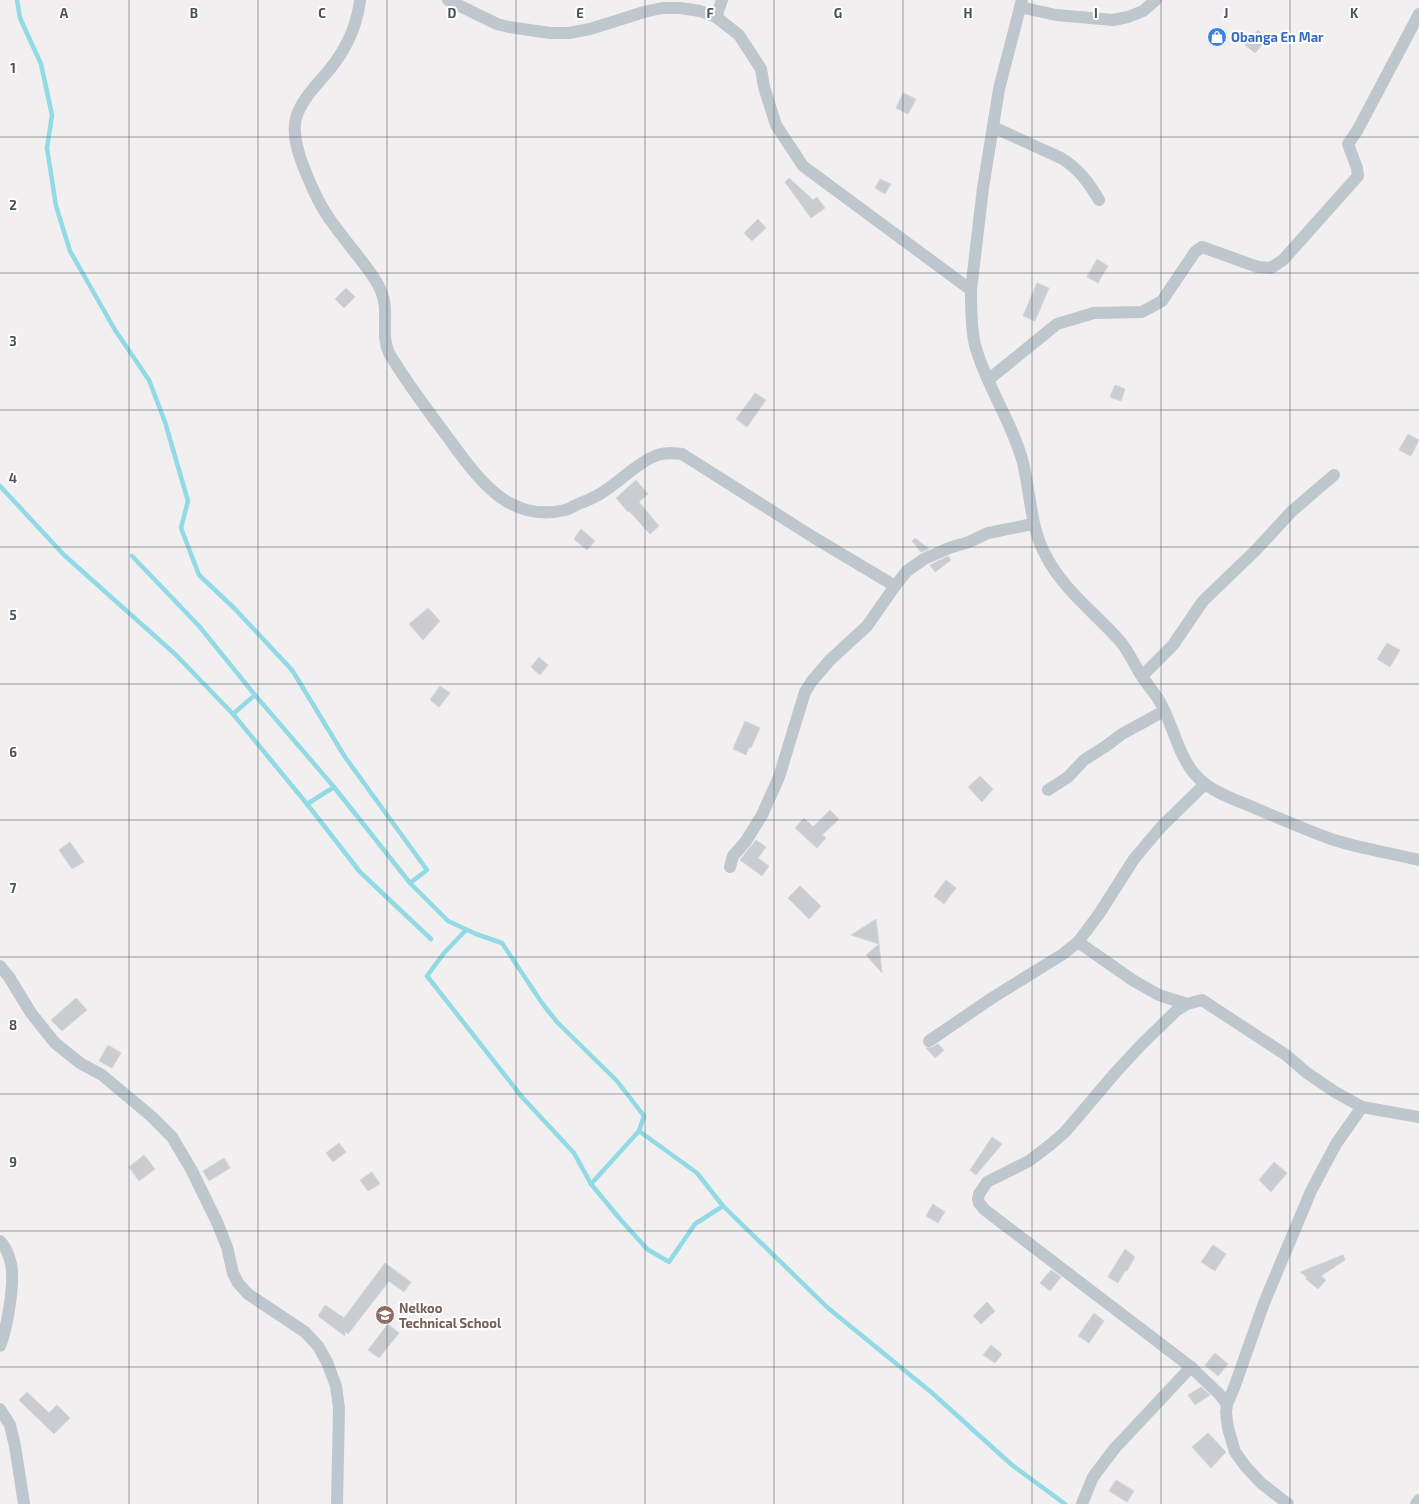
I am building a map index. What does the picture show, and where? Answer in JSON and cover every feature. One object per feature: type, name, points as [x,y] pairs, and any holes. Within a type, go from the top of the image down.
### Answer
[{"type":"street","points":[[360,0],[357,20],[341,54],[310,92],[296,117],[294,128],[300,159],[314,192],[325,212],[361,260],[382,292],[386,315],[385,345],[389,353],[421,401],[471,468],[490,490],[502,500],[523,510],[541,513],[566,510],[592,499],[656,455],[670,453],[682,454],[813,537],[896,586]]},
{"type":"street","points":[[448,0],[497,24],[550,33],[569,33],[590,29],[662,8],[680,8],[700,11],[716,17],[739,35],[745,42],[761,69],[764,87],[776,125],[803,166],[971,290]]},
{"type":"street","points":[[716,17],[722,0]]},
{"type":"street","points":[[1156,0],[1143,11],[1128,18],[1113,20],[1056,15],[1021,3],[998,88],[971,290],[974,343],[988,380],[1010,426],[1023,462],[1033,524],[1046,557],[1056,573],[1078,600],[1120,641],[1131,655],[1142,676],[1158,699],[1177,744],[1191,769],[1206,784],[1228,797],[1332,839],[1419,860]]},
{"type":"street","points":[[988,380],[1057,324],[1094,313],[1142,312],[1162,301],[1195,252],[1202,248],[1258,267],[1271,268],[1283,260],[1358,176],[1357,168],[1348,144],[1419,14]]},
{"type":"street","points":[[993,127],[1070,163],[1086,178],[1099,200]]},
{"type":"street","points":[[1142,676],[1173,644],[1203,601],[1256,550],[1292,511],[1334,475]]},
{"type":"street","points":[[730,867],[733,856],[746,841],[762,815],[779,777],[805,692],[812,680],[830,660],[866,626],[907,571],[924,559],[943,550],[988,533],[1033,524]]},
{"type":"street","points":[[1048,790],[1068,777],[1084,760],[1122,734],[1164,711]]},
{"type":"street","points":[[929,1041],[992,998],[1063,954],[1078,942],[1099,914],[1134,859],[1161,827],[1206,784]]},
{"type":"street","points":[[1078,942],[1134,981],[1159,995],[1187,1004]]},
{"type":"street","points":[[0,966],[9,977],[31,1014],[55,1043],[80,1063],[102,1075],[151,1116],[172,1137],[191,1169],[217,1222],[227,1247],[233,1273],[238,1282],[248,1294],[304,1332],[318,1346],[327,1362],[336,1386],[339,1408],[337,1504]]},
{"type":"street","points":[[1227,1404],[1220,1395],[1191,1367],[984,1210],[978,1199],[979,1194],[987,1182],[1029,1161],[1065,1132],[1116,1072],[1176,1011],[1187,1004],[1202,1000],[1286,1055],[1307,1073],[1335,1092],[1362,1107],[1419,1117]]},
{"type":"street","points":[[1288,1504],[1261,1483],[1246,1468],[1236,1452],[1228,1428],[1226,1413],[1227,1404],[1264,1303],[1311,1191],[1336,1144],[1362,1107]]},
{"type":"street","points":[[0,1241],[9,1257],[12,1271],[12,1291],[0,1346]]},
{"type":"street","points":[[1082,1504],[1093,1477],[1115,1448],[1191,1367]]},
{"type":"street","points":[[0,1409],[10,1425],[15,1446],[24,1504]]},
{"type":"street","points":[[1416,1504],[1419,1500]]},
{"type":"building","points":[[1258,30],[1267,39],[1255,53],[1245,45]]},
{"type":"building","points":[[903,93],[916,99],[908,114],[896,108]]},
{"type":"building","points":[[789,178],[813,200],[817,197],[825,208],[811,218],[785,182]]},
{"type":"building","points":[[880,179],[891,184],[885,194],[875,188]]},
{"type":"building","points":[[758,219],[766,228],[752,241],[744,233]]},
{"type":"building","points":[[1097,259],[1108,266],[1098,283],[1087,277]]},
{"type":"building","points":[[1037,283],[1049,288],[1035,321],[1023,316]]},
{"type":"building","points":[[346,288],[355,297],[344,308],[335,299]]},
{"type":"building","points":[[1115,385],[1125,389],[1121,401],[1110,397]]},
{"type":"building","points":[[755,393],[766,400],[747,427],[736,419]]},
{"type":"building","points":[[1408,434],[1419,440],[1411,456],[1399,450]]},
{"type":"building","points":[[636,480],[648,494],[639,502],[659,526],[650,534],[616,498]]},
{"type":"building","points":[[581,529],[595,541],[587,550],[574,539]]},
{"type":"building","points":[[915,538],[929,549],[921,552],[912,541]]},
{"type":"building","points":[[948,556],[951,560],[935,572],[930,565]]},
{"type":"building","points":[[428,608],[440,621],[423,640],[409,624]]},
{"type":"building","points":[[1387,643],[1400,650],[1390,667],[1377,659]]},
{"type":"building","points":[[539,657],[548,665],[540,675],[531,667]]},
{"type":"building","points":[[440,686],[450,693],[439,707],[430,700]]},
{"type":"building","points":[[745,721],[760,728],[751,748],[749,747],[746,755],[733,749]]},
{"type":"building","points":[[980,776],[993,789],[982,802],[968,787]]},
{"type":"building","points":[[830,810],[839,819],[822,835],[826,838],[817,848],[795,828],[804,818],[813,827]]},
{"type":"building","points":[[756,840],[766,847],[758,858],[769,866],[762,876],[740,860]]},
{"type":"building","points":[[70,842],[84,862],[72,869],[59,850]]},
{"type":"building","points":[[946,880],[956,888],[944,904],[934,896]]},
{"type":"building","points":[[800,886],[821,906],[809,919],[788,898]]},
{"type":"building","points":[[876,919],[879,944],[851,935]]},
{"type":"building","points":[[879,944],[882,973],[866,955]]},
{"type":"building","points":[[76,998],[87,1010],[62,1031],[51,1020]]},
{"type":"building","points":[[938,1044],[944,1050],[935,1058],[926,1048],[933,1047]]},
{"type":"building","points":[[108,1045],[121,1053],[112,1068],[99,1061]]},
{"type":"building","points":[[992,1137],[1002,1144],[976,1175],[970,1170]]},
{"type":"building","points":[[339,1143],[346,1152],[333,1162],[326,1153]]},
{"type":"building","points":[[144,1155],[155,1169],[139,1181],[129,1167]]},
{"type":"building","points":[[224,1158],[230,1168],[209,1181],[203,1171]]},
{"type":"building","points":[[1274,1162],[1287,1173],[1271,1192],[1259,1180]]},
{"type":"building","points":[[372,1172],[380,1184],[368,1191],[360,1180]]},
{"type":"building","points":[[933,1204],[945,1212],[938,1223],[926,1216]]},
{"type":"building","points":[[1213,1245],[1226,1254],[1215,1271],[1201,1262]]},
{"type":"building","points":[[1125,1249],[1135,1257],[1118,1283],[1108,1277]]},
{"type":"building","points":[[1343,1255],[1345,1260],[1321,1276],[1326,1280],[1318,1289],[1300,1272]]},
{"type":"building","points":[[385,1263],[411,1282],[404,1292],[389,1281],[348,1334],[345,1331],[345,1336],[318,1316],[325,1305],[344,1318]]},
{"type":"building","points":[[1051,1270],[1061,1277],[1050,1291],[1040,1283]]},
{"type":"building","points":[[987,1302],[995,1311],[981,1324],[973,1316]]},
{"type":"building","points":[[1094,1313],[1104,1321],[1089,1343],[1078,1336]]},
{"type":"building","points":[[388,1324],[399,1333],[379,1358],[368,1350]]},
{"type":"building","points":[[991,1345],[1002,1354],[995,1363],[983,1355]]},
{"type":"building","points":[[1215,1353],[1228,1364],[1218,1376],[1205,1365]]},
{"type":"building","points":[[1201,1387],[1210,1395],[1195,1405],[1188,1395]]},
{"type":"building","points":[[27,1392],[49,1413],[57,1405],[70,1418],[54,1434],[19,1400]]},
{"type":"building","points":[[1208,1433],[1226,1452],[1211,1468],[1192,1447]]},
{"type":"building","points":[[1116,1480],[1134,1491],[1127,1502],[1109,1491]]},
{"type":"waterway","points":[[17,0],[20,18],[41,64],[52,115],[47,148],[56,206],[70,251],[115,330],[149,380],[165,422],[188,501],[181,528],[199,575],[234,608],[292,670],[345,757],[427,870],[410,883]]},
{"type":"waterway","points":[[0,486],[64,555],[175,654],[233,714],[307,804],[360,872],[431,939]]},
{"type":"waterway","points":[[132,556],[199,626],[255,695],[334,787],[410,883],[448,921],[476,934],[502,943],[542,1003],[557,1022],[617,1081],[644,1116],[639,1131]]},
{"type":"waterway","points":[[233,714],[255,695]]},
{"type":"waterway","points":[[307,804],[334,787]]},
{"type":"waterway","points":[[466,930],[444,953],[427,976],[522,1097],[574,1153],[591,1184],[647,1249],[669,1262],[695,1224],[723,1206],[828,1308],[931,1392],[1012,1465],[1065,1504]]},
{"type":"waterway","points":[[591,1184],[639,1131],[697,1173],[723,1206]]},
{"type":"place","name":"Obanga En Mar","points":[[1217,37]]},
{"type":"place","name":"Nelkoo Technical School","points":[[385,1315]]}]
